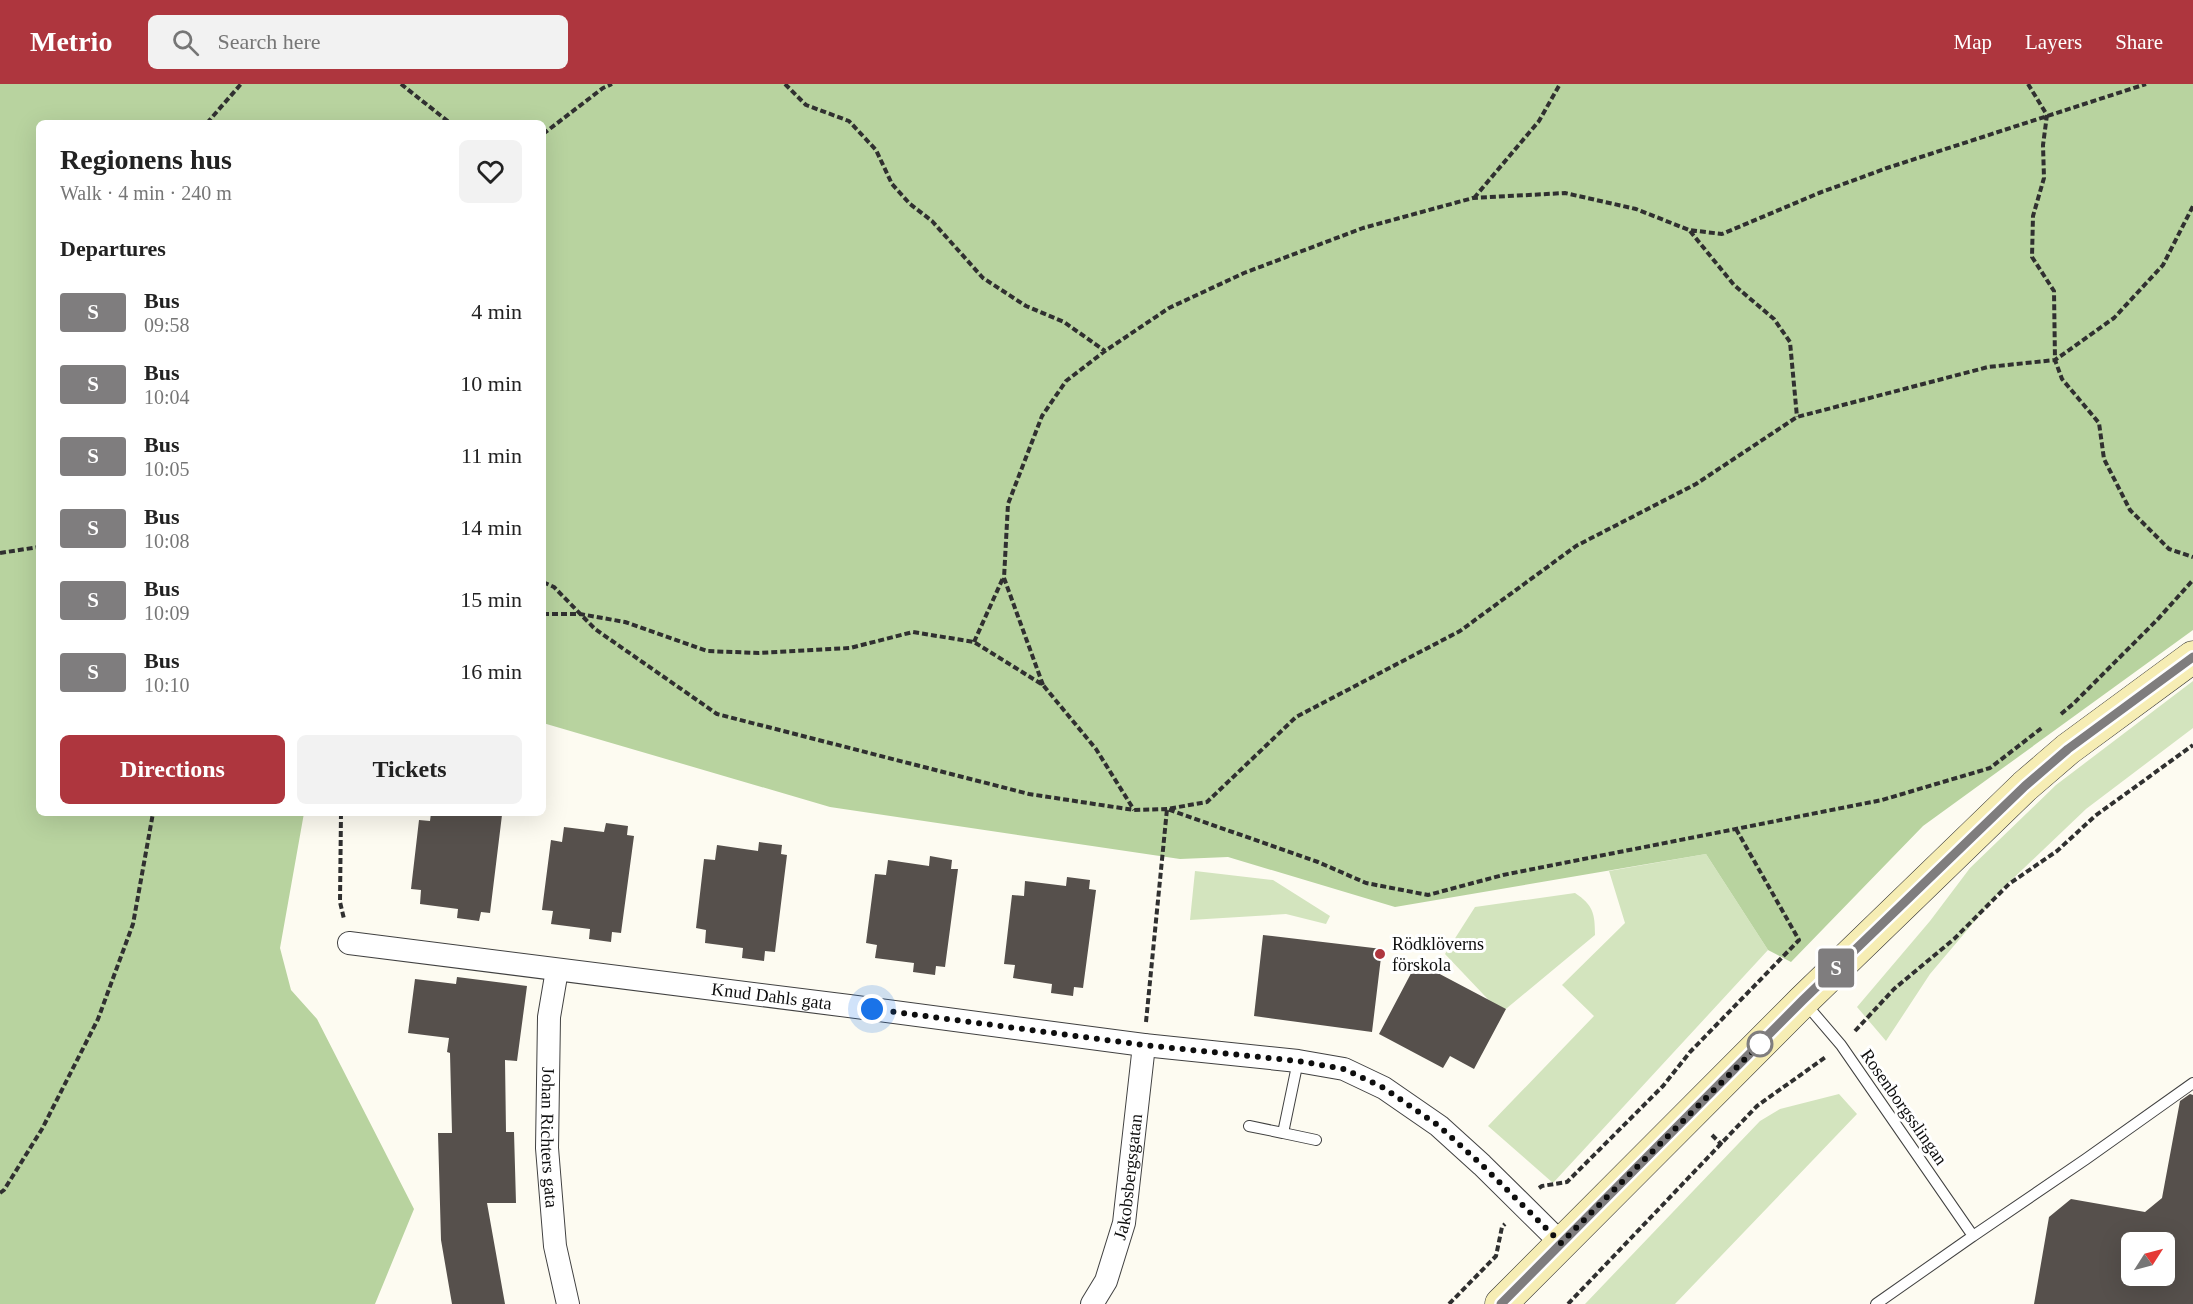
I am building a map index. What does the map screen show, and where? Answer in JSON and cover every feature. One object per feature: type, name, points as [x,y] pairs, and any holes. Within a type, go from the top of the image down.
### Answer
[{"type":"street","points":[[1501,1304],[1803,1000],[2025,786],[2068,749],[2193,657]]},
{"type":"street","name":"Knud Dahls gata","points":[[349,943],[1144,1045],[1298,1061],[1344,1069],[1384,1088],[1439,1126],[1561,1243]]},
{"type":"street","name":"Johan Richters gata","points":[[557,970],[549,1017],[547,1148],[555,1246],[568,1304]]},
{"type":"street","name":"Jakobsbergsgatan","points":[[1092,1304],[1106,1281],[1124,1223],[1144,1045]]},
{"type":"lane","name":"Rosenborgsslingan","points":[[1803,1000],[1841,1046],[1972,1236]]},
{"type":"lane","points":[[1283,1133],[1298,1061]]},
{"type":"lane","points":[[1876,1304],[2086,1160],[2193,1083]]},
{"type":"lane","points":[[1249,1126],[1316,1140]]},
{"type":"path","points":[[210,120],[241,84]]},
{"type":"path","points":[[401,84],[446,120]]},
{"type":"path","points":[[546,132],[603,88],[612,84]]},
{"type":"path","points":[[785,84],[806,105],[849,121],[876,150],[892,184],[910,204],[932,220],[983,278],[1026,306],[1064,322],[1105,351]]},
{"type":"path","points":[[1473,198],[1539,121],[1560,84]]},
{"type":"path","points":[[2028,84],[2047,116],[2043,145],[2044,178],[2033,216],[2032,257],[2054,291],[2055,360],[2062,379],[2099,423],[2104,459],[2130,510],[2169,549],[2193,557]]},
{"type":"path","points":[[974,642],[1004,578],[1008,504],[1042,416],[1066,381],[1105,351],[1169,308],[1244,273],[1363,228],[1473,198],[1565,193],[1636,209],[1689,230],[1722,234],[1887,168],[2146,84]]},
{"type":"path","points":[[546,583],[554,587],[595,629],[717,714],[1029,794],[1134,810],[1167,809],[1207,802],[1296,717],[1460,631],[1576,546],[1696,484],[1797,417],[1988,367],[2055,360],[2114,318],[2163,265],[2193,206]]},
{"type":"path","points":[[1689,230],[1734,285],[1774,319],[1790,342],[1797,417]]},
{"type":"path","points":[[0,553],[36,547]]},
{"type":"path","points":[[1004,578],[1043,684],[1096,749],[1134,810]]},
{"type":"path","points":[[2055,718],[2073,704],[2157,620],[2193,580]]},
{"type":"path","points":[[546,614],[580,614],[625,622],[707,651],[759,653],[850,648],[913,632],[974,642],[1043,684]]},
{"type":"path","points":[[1167,809],[1318,862],[1366,883],[1428,895],[1503,875],[1882,800],[1990,768],[2046,725]]},
{"type":"path","points":[[1568,1304],[1757,1106],[1841,1046],[1894,989],[1954,939],[2009,884],[2057,851],[2095,816],[2193,745]]},
{"type":"path","points":[[1144,1045],[1167,809]]},
{"type":"path","points":[[0,1193],[42,1129],[98,1019],[133,924],[152,816]]},
{"type":"path","points":[[341,816],[340,902],[349,943]]},
{"type":"path","points":[[1449,1304],[1496,1256],[1502,1227],[1542,1186],[1567,1182],[1663,1086],[1690,1052],[1799,940],[1736,829]]},
{"type":"green space","points":[[0,84],[2193,84],[2193,630],[1923,826],[1791,962],[1768,950],[1706,854],[1395,907],[1228,857],[1180,859],[830,807],[546,724],[546,120],[36,120],[36,816],[303,816],[280,948],[291,990],[317,1019],[414,1209],[375,1304],[0,1304]]},
{"type":"green space","points":[[2193,681],[2193,728],[2086,809],[2002,889],[1930,974],[1886,1041],[1857,1007],[1930,921],[1970,868],[2056,785]]},
{"type":"green space","points":[[1706,854],[1768,950],[1553,1183],[1488,1126],[1594,1016],[1562,985],[1625,923],[1609,871]]},
{"type":"green space","points":[[1195,871],[1273,880],[1330,916],[1326,924],[1286,914],[1190,920]]},
{"type":"green space","points":[[1575,893],[1592,910],[1595,935],[1501,1013],[1445,954],[1475,907]]},
{"type":"green space","points":[[1839,1094],[1857,1114],[1675,1304],[1585,1304],[1760,1121],[1780,1109]]},
{"type":"building","points":[[431,816],[502,816],[490,913],[481,912],[479,921],[457,918],[458,909],[420,904],[421,890],[411,889],[419,820],[430,821]]},
{"type":"building","points":[[606,823],[628,826],[627,835],[634,836],[621,933],[612,932],[611,942],[589,939],[590,929],[551,924],[553,911],[542,910],[551,840],[562,842],[564,827],[604,832]]},
{"type":"building","points":[[759,842],[782,845],[781,854],[787,855],[775,952],[765,951],[764,961],[742,958],[743,948],[705,943],[706,930],[696,928],[704,859],[715,860],[717,845],[758,851]]},
{"type":"building","points":[[930,856],[952,860],[951,869],[958,869],[945,967],[936,966],[935,975],[913,972],[914,963],[875,958],[877,945],[866,943],[875,874],[886,875],[888,860],[929,866]]},
{"type":"building","points":[[1067,877],[1090,880],[1089,889],[1096,890],[1083,988],[1074,987],[1073,996],[1051,993],[1052,984],[1013,978],[1015,965],[1004,964],[1012,895],[1024,896],[1025,881],[1066,886]]},
{"type":"building","points":[[1263,935],[1382,949],[1372,1032],[1254,1016]]},
{"type":"building","points":[[1417,962],[1506,1009],[1474,1069],[1450,1056],[1443,1068],[1379,1034]]},
{"type":"building","points":[[457,977],[527,986],[517,1061],[505,1060],[506,1132],[514,1132],[516,1203],[487,1203],[505,1304],[452,1304],[441,1240],[438,1133],[452,1133],[450,1053],[447,1052],[449,1038],[408,1033],[415,979],[456,984]]},
{"type":"building","points":[[2190,1094],[2193,1095],[2193,1304],[2034,1304],[2049,1217],[2071,1199],[2145,1212],[2162,1198],[2180,1101]]},
{"type":"bus line","name":"S","points":[[1501,1304],[1803,1000],[2025,786],[2068,749],[2193,657]]},
{"type":"place","name":"Rödklöverns förskola","points":[[1380,954]]},
{"type":"route","points":[[872,1009],[1037,1032],[1298,1061],[1344,1069],[1384,1088],[1439,1126],[1561,1243],[1760,1044]]}]
